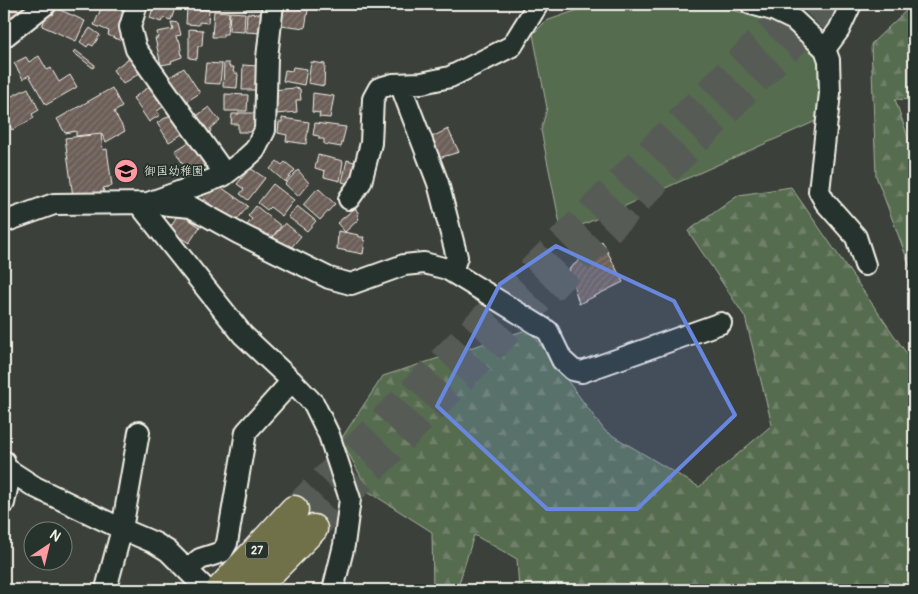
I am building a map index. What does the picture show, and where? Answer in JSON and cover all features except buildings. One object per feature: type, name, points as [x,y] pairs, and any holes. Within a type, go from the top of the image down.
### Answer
[{"type":"main road","name":"27","points":[[220,590],[303,520],[253,590]]},
{"type":"street","points":[[4,37],[46,4]]},
{"type":"street","points":[[137,4],[130,27],[136,49],[225,174]]},
{"type":"street","points":[[144,203],[225,174],[255,150],[265,130],[267,58],[273,4]]},
{"type":"street","points":[[349,199],[361,182],[371,142],[374,99],[379,88],[450,78],[512,46],[538,4]]},
{"type":"street","points":[[751,4],[774,10],[794,20],[825,49],[829,60],[830,93],[819,191],[825,202],[856,236],[865,265]]},
{"type":"street","points":[[825,49],[839,30],[851,4]]},
{"type":"street","points":[[400,84],[438,183],[457,256],[452,271]]},
{"type":"street","points":[[144,203],[243,335],[314,404],[329,436],[350,499],[344,545],[333,590]]},
{"type":"street","points":[[4,222],[54,204],[144,203],[191,207],[238,233],[329,278],[351,284],[404,265],[424,262],[452,271],[548,331],[562,360],[573,370],[582,372],[721,323]]},
{"type":"street","points":[[188,570],[200,559],[222,552],[227,543],[246,432],[292,381]]},
{"type":"street","points":[[107,590],[122,529],[139,432]]},
{"type":"street","points":[[4,464],[35,486],[168,550],[207,590]]},
{"type":"street","points":[[4,464],[8,484],[4,503]]},
{"type":"highlighted area","points":[[556,246],[674,301],[735,415],[637,509],[547,509],[437,406],[500,284]]},
{"type":"green space","points":[[595,4],[707,4],[789,24],[815,48],[825,65],[825,117],[562,234],[541,130],[547,108],[533,34],[546,21]]},
{"type":"green space","points":[[913,4],[914,100],[895,99],[914,155],[914,277],[876,176],[871,44]]},
{"type":"green space","points":[[791,187],[914,364],[914,590],[519,590],[517,559],[474,535],[457,590],[433,590],[432,532],[369,492],[341,439],[383,376],[529,329],[605,431],[699,487],[772,425],[745,317],[688,231],[739,195]]},
{"type":"tunnel","points":[[294,510],[796,4]]},
{"type":"tunnel","points":[[313,529],[832,4]]},
{"type":"place","name":"御国幼稚園","points":[[126,171]]}]
